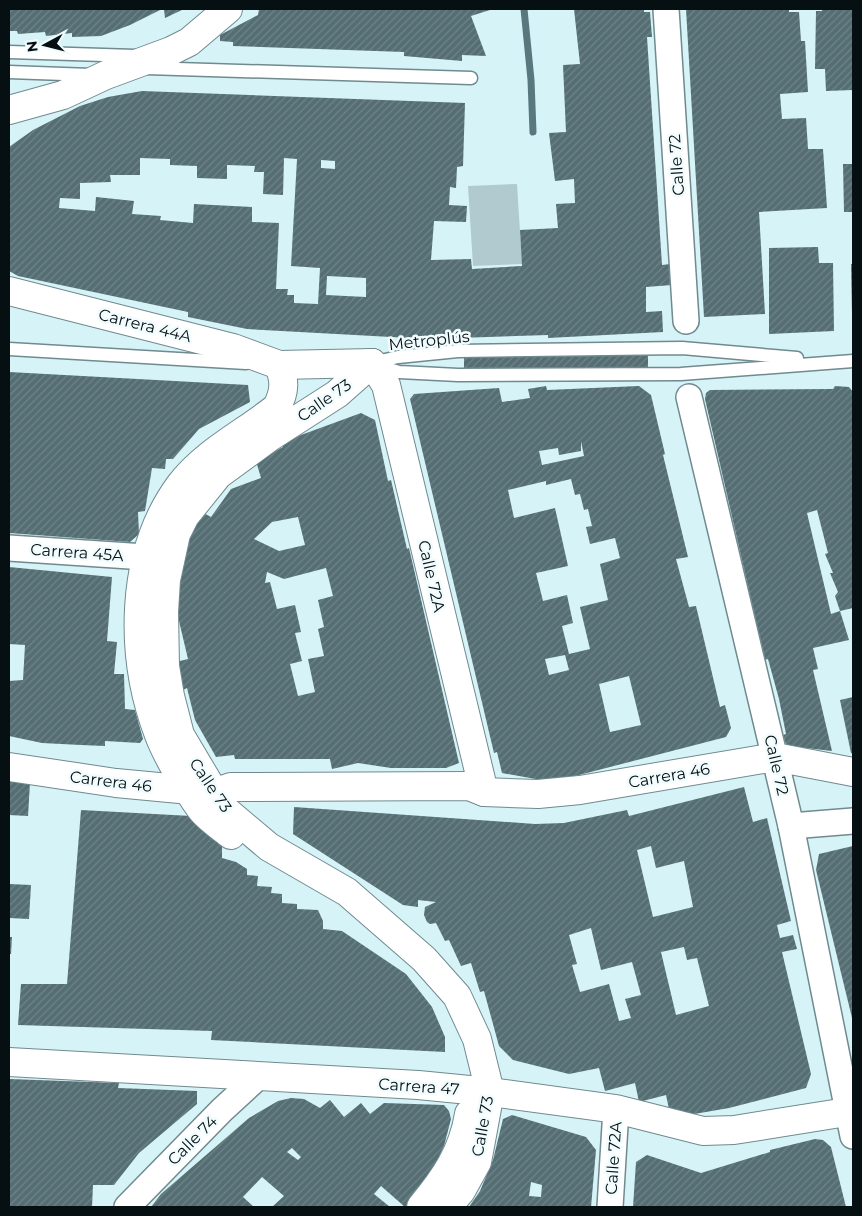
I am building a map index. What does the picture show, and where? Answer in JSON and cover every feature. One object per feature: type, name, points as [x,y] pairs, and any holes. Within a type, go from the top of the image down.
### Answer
[{"type":"street","points":[[9,110],[63,94],[158,57],[188,42],[228,9]]},
{"type":"street","name":"Calle 72","points":[[666,9],[686,321]]},
{"type":"street","points":[[9,98],[56,83],[116,72]]},
{"type":"street","name":"Carrera 44A","points":[[9,290],[233,348],[279,365]]},
{"type":"street","points":[[279,365],[372,364]]},
{"type":"street","name":"Calle 73","points":[[154,668],[139,595],[145,557],[153,532],[166,507],[190,472],[264,429],[338,394],[372,364]]},
{"type":"street","name":"Calle 72A","points":[[372,364],[386,385],[484,792]]},
{"type":"street","name":"Calle 73","points":[[279,365],[284,382],[282,398],[264,429],[218,475],[185,516],[176,534],[166,580],[164,612],[149,702],[159,736],[202,791],[269,847],[347,892],[424,959],[457,996],[477,1038],[481,1091],[477,1162],[461,1191],[447,1207]]},
{"type":"street","name":"Calle 72","points":[[689,397],[791,826],[851,1120]]},
{"type":"street","name":"Carrera 45A","points":[[9,548],[145,557]]},
{"type":"street","name":"Carrera 46","points":[[9,767],[116,783],[202,791],[231,787],[469,786],[484,792],[538,794],[580,790],[775,757],[853,772]]},
{"type":"street","points":[[791,826],[853,820]]},
{"type":"street","name":"Carrera 47","points":[[9,1062],[481,1091],[616,1109],[703,1131],[851,1120]]},
{"type":"street","name":"Calle 74","points":[[127,1207],[222,1110],[259,1076]]},
{"type":"street","name":"Calle 73","points":[[421,1207],[444,1179],[460,1150],[481,1091]]},
{"type":"street","name":"Calle 72A","points":[[610,1207],[616,1109]]},
{"type":"lane","points":[[9,52],[158,57]]},
{"type":"lane","points":[[9,72],[471,78]]},
{"type":"lane","name":"Metroplús","points":[[372,364],[398,357],[458,351],[682,348],[834,361]]},
{"type":"lane","points":[[9,349],[279,365]]},
{"type":"lane","name":"Metroplús","points":[[372,364],[399,372],[458,375],[681,374],[853,361]]},
{"type":"shaded area","points":[[517,184],[522,264],[473,266],[468,186]]},
{"type":"building","points":[[9,9],[162,9],[130,25],[101,36],[72,37],[72,33],[46,36],[45,32],[18,34],[17,31],[9,31]]},
{"type":"building","points":[[164,9],[184,9],[165,18]]},
{"type":"building","points":[[259,9],[493,9],[471,16],[486,56],[462,55],[462,61],[404,56],[404,52],[233,46],[233,42],[220,41],[220,35],[258,15]]},
{"type":"building","points":[[574,9],[644,9],[644,12],[650,12],[652,37],[647,37],[662,265],[670,264],[672,285],[646,287],[646,312],[662,311],[663,332],[548,338],[548,335],[428,339],[247,329],[188,317],[188,312],[18,276],[9,271],[9,147],[33,130],[80,106],[108,97],[142,91],[465,103],[463,166],[457,167],[456,188],[450,187],[449,205],[467,206],[466,222],[434,221],[431,260],[471,259],[472,269],[522,266],[520,230],[558,228],[556,204],[575,203],[574,179],[555,181],[549,133],[566,132],[563,65],[580,64]],"holes":[[[140,158],[170,159],[170,165],[197,166],[197,178],[227,179],[227,165],[255,166],[254,172],[264,172],[263,194],[283,195],[284,158],[297,159],[291,266],[320,268],[318,304],[294,303],[294,295],[287,295],[288,289],[276,289],[279,223],[252,222],[252,207],[194,204],[193,223],[160,220],[161,216],[132,214],[134,201],[96,197],[95,211],[59,208],[60,198],[80,199],[80,183],[111,182],[110,175],[140,175]],[[321,160],[335,161],[335,169],[321,168]],[[327,276],[366,278],[366,297],[326,295]]]},
{"type":"building","points":[[686,9],[789,9],[789,12],[799,12],[801,41],[805,41],[808,92],[780,94],[782,119],[806,118],[808,149],[823,149],[827,208],[759,212],[765,314],[704,317]]},
{"type":"building","points":[[822,9],[853,9],[853,90],[826,91],[825,69],[815,69],[816,11],[822,11]]},
{"type":"building","points":[[843,164],[853,164],[853,212],[844,212]]},
{"type":"building","points":[[818,247],[819,263],[833,263],[834,331],[769,334],[769,248]]},
{"type":"building","points":[[851,264],[853,264],[853,314],[852,314]]},
{"type":"building","points":[[648,354],[648,368],[464,370],[464,356]]},
{"type":"building","points":[[9,372],[248,385],[250,402],[199,429],[173,459],[166,459],[165,469],[152,468],[145,511],[138,512],[139,534],[130,542],[9,533]]},
{"type":"building","points":[[546,386],[547,390],[639,386],[651,395],[665,454],[663,455],[688,557],[676,559],[689,607],[696,606],[720,707],[725,705],[731,728],[726,737],[552,782],[502,773],[497,752],[494,753],[410,399],[414,394],[499,388],[502,402],[530,398],[528,389]],"holes":[[[581,441],[584,456],[542,465],[539,451],[558,448],[559,455],[581,451]],[[571,479],[575,495],[580,494],[584,510],[588,509],[592,526],[586,527],[590,544],[615,538],[620,558],[600,564],[608,600],[580,607],[590,649],[569,654],[562,626],[573,623],[567,595],[543,601],[536,573],[568,566],[555,508],[514,518],[508,490],[546,481],[546,485]],[[565,655],[569,670],[549,675],[545,659]],[[629,676],[641,725],[610,732],[599,684]]]},
{"type":"building","points":[[835,386],[849,387],[853,392],[853,608],[840,611],[849,640],[813,648],[818,669],[813,670],[832,751],[788,746],[786,744],[783,735],[786,734],[779,699],[768,659],[765,660],[705,399],[706,393],[710,390],[833,389]],"holes":[[[817,510],[828,553],[825,554],[838,592],[835,596],[840,611],[831,614],[807,513]]]},
{"type":"building","points":[[361,413],[375,420],[388,481],[391,480],[407,549],[409,548],[459,763],[446,768],[391,768],[358,763],[332,769],[330,759],[235,759],[234,755],[216,757],[195,720],[187,688],[183,690],[176,662],[188,659],[175,604],[175,568],[200,511],[211,517],[231,489],[261,478],[256,461],[283,447],[282,442]],"holes":[[[298,517],[305,545],[279,551],[254,539],[272,522]],[[326,568],[333,596],[318,600],[324,627],[318,629],[324,656],[308,659],[315,692],[298,696],[290,664],[302,661],[295,633],[301,632],[295,605],[277,609],[270,582],[265,583],[267,572],[284,579]]]},
{"type":"building","points":[[9,567],[112,577],[107,641],[117,642],[114,674],[124,674],[125,709],[135,710],[143,739],[140,743],[105,741],[105,746],[42,743],[9,736],[9,681],[23,680],[25,645],[9,644]]},
{"type":"building","points":[[853,697],[853,754],[851,753],[840,700]]},
{"type":"building","points":[[9,781],[30,783],[28,816],[9,815]]},
{"type":"building","points":[[744,787],[753,822],[767,818],[791,921],[777,925],[780,938],[793,935],[797,949],[782,952],[811,1074],[806,1088],[729,1108],[671,1118],[666,1095],[639,1102],[635,1083],[605,1091],[599,1068],[569,1074],[513,1060],[499,1046],[484,991],[480,992],[471,963],[461,966],[449,940],[445,941],[436,923],[430,924],[427,922],[424,915],[425,907],[436,902],[418,900],[418,907],[403,905],[293,834],[294,807],[535,824],[564,823],[627,810],[629,816]],"holes":[[[651,846],[656,868],[684,861],[693,907],[653,917],[637,850]],[[591,928],[601,970],[632,962],[641,995],[625,999],[631,1018],[619,1021],[609,984],[580,992],[572,965],[577,964],[569,935]],[[684,947],[687,960],[697,958],[709,1006],[676,1015],[661,952]]]},
{"type":"building","points":[[81,810],[191,816],[222,844],[222,858],[236,862],[247,869],[247,875],[258,876],[257,886],[272,887],[271,893],[282,894],[282,903],[297,904],[297,909],[318,910],[323,921],[323,929],[342,931],[406,974],[432,1007],[445,1037],[445,1052],[211,1040],[212,1031],[18,1025],[21,984],[67,984]]},
{"type":"building","points":[[853,846],[853,1022],[816,870],[819,854]]},
{"type":"building","points":[[9,884],[31,885],[29,919],[9,918]]},
{"type":"building","points":[[9,937],[12,937],[11,954],[9,954]]},
{"type":"building","points":[[9,1079],[119,1083],[118,1088],[197,1091],[197,1104],[139,1153],[114,1185],[93,1185],[92,1207],[9,1207]]},
{"type":"building","points":[[291,1098],[304,1099],[320,1108],[330,1100],[344,1117],[361,1103],[370,1114],[384,1103],[444,1105],[449,1111],[451,1119],[444,1146],[430,1175],[405,1207],[381,1186],[374,1194],[390,1207],[272,1207],[284,1196],[262,1177],[243,1197],[254,1207],[151,1207],[161,1194],[249,1118],[278,1101]],"holes":[[[292,1148],[301,1157],[298,1160],[287,1152]]]},
{"type":"building","points":[[512,1115],[586,1137],[596,1150],[591,1207],[469,1207],[480,1191],[493,1160],[503,1119]],"holes":[[[531,1182],[542,1185],[541,1197],[529,1196]]]},
{"type":"building","points":[[815,1139],[823,1140],[831,1147],[846,1207],[633,1207],[636,1162],[647,1155],[701,1173],[770,1152],[770,1150]]},
{"type":"waterway","points":[[524,9],[531,80],[533,132]]}]
